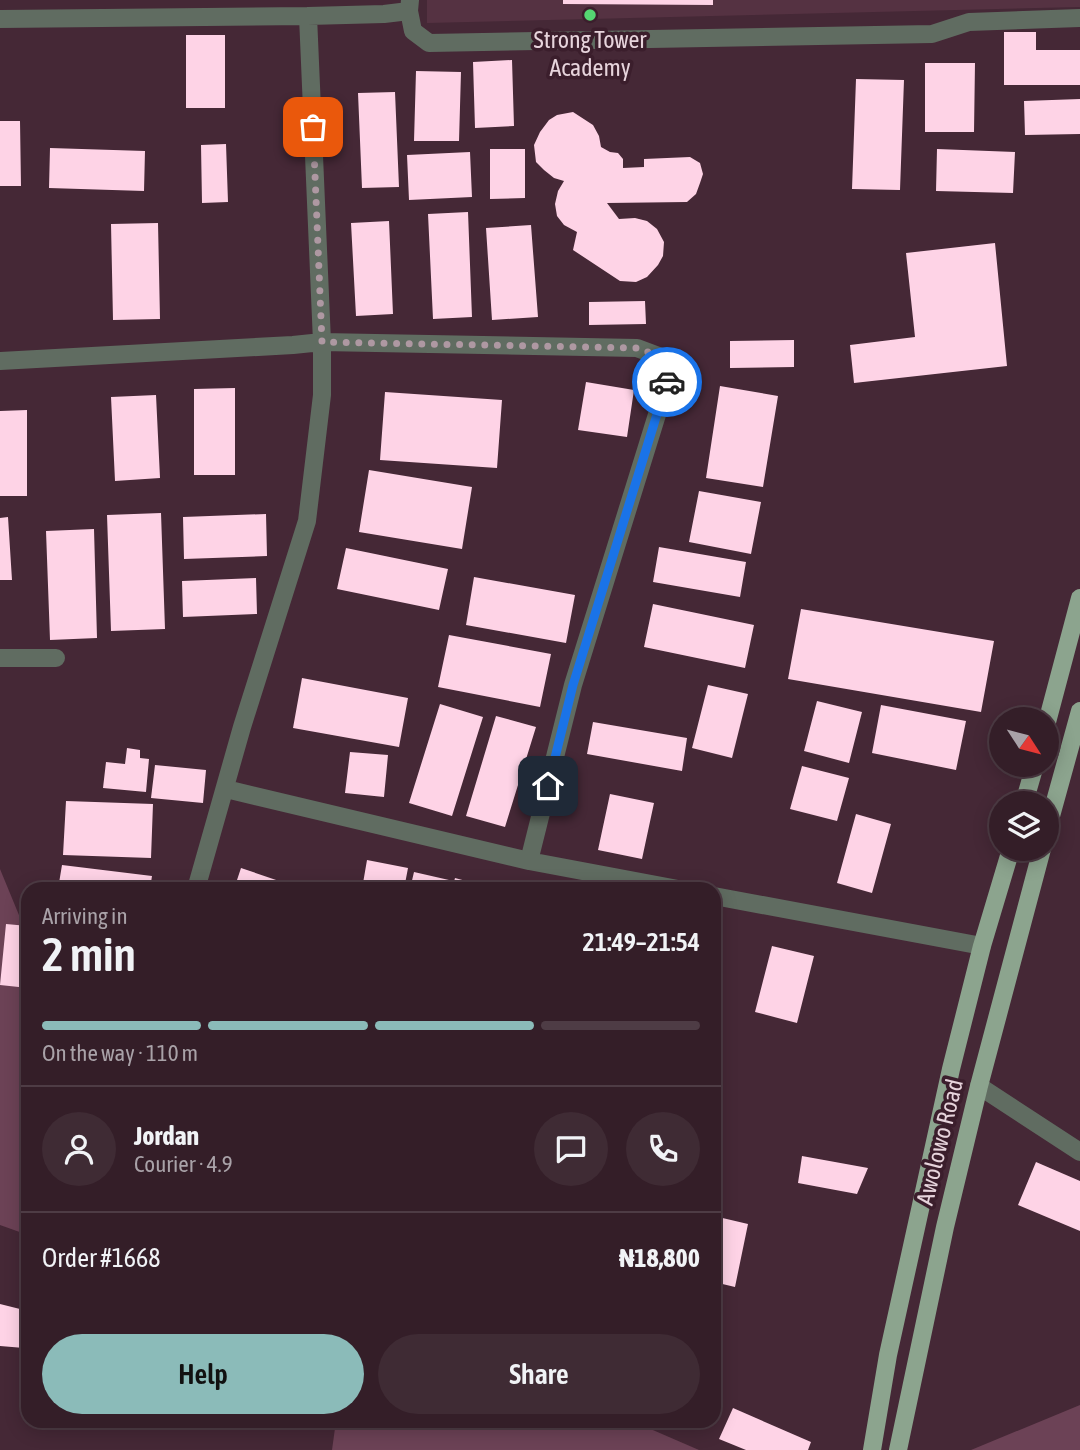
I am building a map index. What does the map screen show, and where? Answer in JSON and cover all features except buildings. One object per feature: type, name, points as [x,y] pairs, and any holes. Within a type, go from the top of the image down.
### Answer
[{"type":"main road","points":[[1051,707],[1080,597]]},
{"type":"main road","points":[[1058,791],[1080,711]]},
{"type":"main road","name":"Awolowo Road","points":[[872,1450],[888,1355],[948,1081],[982,946],[1007,861]]},
{"type":"main road","name":"Awolowo Road","points":[[898,1450],[945,1227],[1039,861]]},
{"type":"street","points":[[97,0],[97,19]]},
{"type":"street","points":[[0,19],[384,14],[410,5],[412,31],[429,43],[932,34],[969,22],[1080,18]]},
{"type":"street","points":[[197,882],[242,727],[307,520],[322,395],[308,16]]},
{"type":"street","points":[[0,361],[322,342],[637,348],[661,357],[669,376],[573,685],[529,861]]},
{"type":"street","points":[[0,658],[56,658]]},
{"type":"street","points":[[226,789],[529,861],[641,882]]},
{"type":"street","points":[[721,897],[982,946]]},
{"type":"street","points":[[979,1086],[1080,1152]]},
{"type":"shaded area","name":"Strong Tower Academy","points":[[427,0],[1080,0],[1080,7],[427,23]]},
{"type":"shaded area","points":[[0,869],[21,920],[21,1232],[0,1225]]},
{"type":"shaded area","points":[[1080,1405],[1080,1450],[971,1450]]},
{"type":"shaded area","points":[[335,1428],[648,1428],[699,1450],[332,1450]]},
{"type":"way so far","points":[[313,127],[322,342],[637,348],[661,357],[669,376],[667,382]]},
{"type":"place","name":"Strong Tower Academy","points":[[590,15]]},
{"type":"route","points":[[548,786],[573,685],[667,382]]}]
